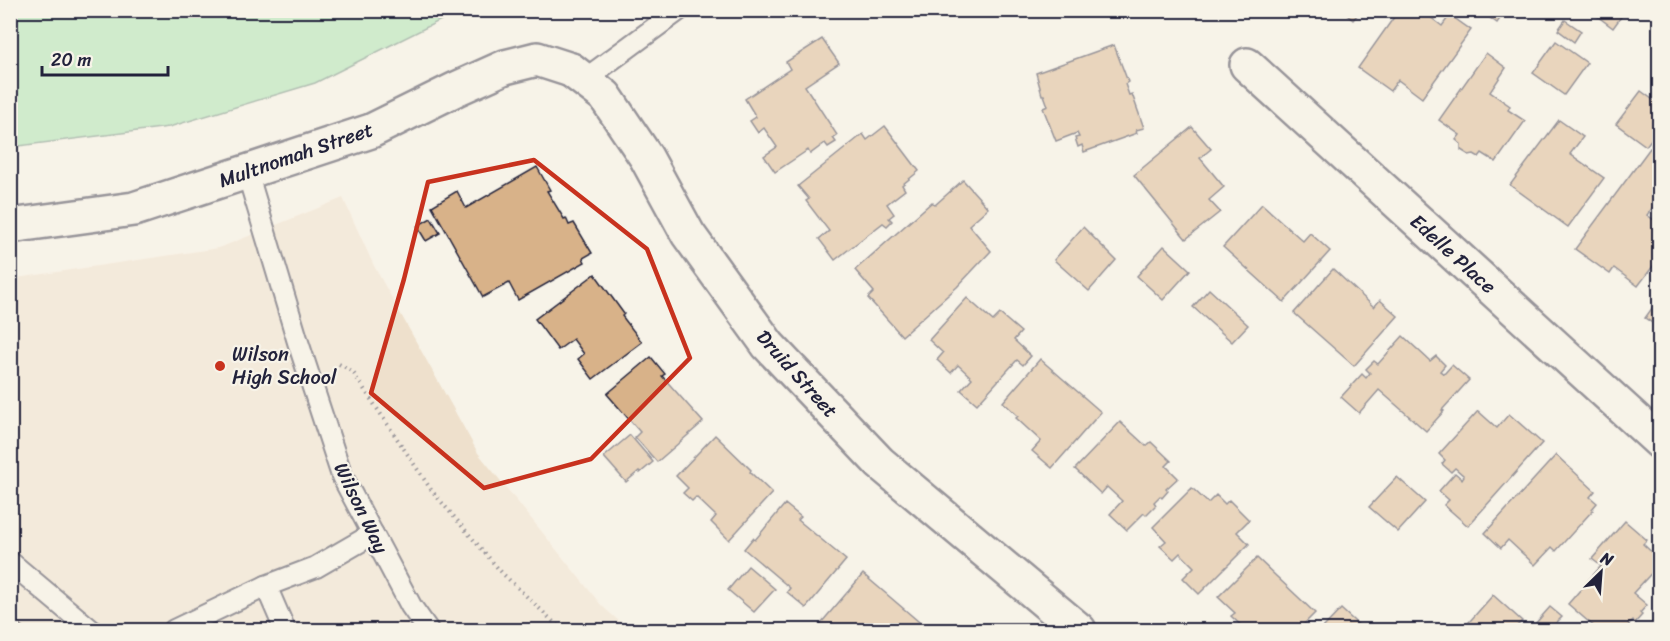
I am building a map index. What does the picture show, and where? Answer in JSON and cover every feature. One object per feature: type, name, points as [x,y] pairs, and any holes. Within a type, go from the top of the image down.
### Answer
[{"type":"street","name":"Multnomah Street","points":[[10,226],[134,210],[371,131],[506,67],[537,59],[577,75]]},
{"type":"street","name":"Edelle Place","points":[[1247,65],[1659,442]]},
{"type":"street","name":"Druid Street","points":[[577,75],[605,96],[646,157],[688,234],[768,345],[880,463],[1079,630]]},
{"type":"lane","points":[[577,75],[679,10]]},
{"type":"lane","name":"Wilson Way","points":[[247,172],[298,342],[342,476],[411,606],[428,630]]},
{"type":"lane","points":[[174,630],[266,586],[316,567],[373,534]]},
{"type":"lane","points":[[10,562],[91,630]]},
{"type":"lane","points":[[266,586],[285,630]]},
{"type":"path","points":[[298,342],[352,371],[432,491],[502,573],[562,630]]},
{"type":"highlighted area","points":[[534,160],[647,249],[690,358],[591,459],[484,488],[371,393],[404,279],[428,182]]},
{"type":"shaded area","name":"Wilson High School","points":[[343,198],[374,266],[478,453],[602,606],[629,630],[11,630],[10,279],[219,248]]},
{"type":"green space","points":[[10,11],[459,11],[315,83],[169,127],[11,147]]},
{"type":"building","points":[[1341,10],[1361,10],[1353,20]]},
{"type":"building","points":[[1399,10],[1421,10],[1442,26],[1450,15],[1471,30],[1422,98],[1398,80],[1390,91],[1358,68]]},
{"type":"building","points":[[1479,10],[1506,10],[1497,23]]},
{"type":"building","points":[[1589,10],[1626,10],[1613,28]]},
{"type":"building","points":[[1565,20],[1581,31],[1574,42],[1558,30]]},
{"type":"building","points":[[822,39],[839,63],[805,86],[837,135],[833,138],[836,142],[828,147],[825,143],[810,154],[808,150],[775,172],[764,156],[777,147],[764,128],[758,133],[750,121],[756,117],[745,99],[790,69],[786,62]]},
{"type":"building","points":[[1556,41],[1587,63],[1564,95],[1533,73]]},
{"type":"building","points":[[1114,45],[1128,82],[1125,84],[1129,95],[1132,94],[1144,128],[1136,130],[1137,133],[1084,152],[1082,145],[1078,147],[1075,138],[1079,137],[1077,133],[1056,141],[1043,108],[1048,106],[1042,95],[1036,73]]},
{"type":"building","points":[[1486,53],[1506,68],[1490,92],[1510,106],[1508,110],[1525,121],[1496,162],[1482,153],[1479,157],[1461,150],[1461,144],[1456,140],[1460,135],[1439,120]]},
{"type":"building","points":[[1641,91],[1660,105],[1660,128],[1646,146],[1616,124]]},
{"type":"building","points":[[1559,120],[1583,137],[1570,154],[1604,178],[1568,227],[1510,185]]},
{"type":"building","points":[[885,126],[919,171],[902,185],[905,190],[887,204],[894,214],[889,218],[892,221],[887,226],[883,223],[835,260],[819,239],[829,231],[806,201],[809,199],[798,186],[863,134],[867,140]]},
{"type":"building","points":[[1192,127],[1211,149],[1200,158],[1224,187],[1209,200],[1220,212],[1186,239],[1134,175]]},
{"type":"building","points":[[1650,148],[1660,154],[1660,197],[1647,215],[1660,224],[1660,257],[1638,286],[1614,268],[1610,274],[1575,249]]},
{"type":"building","points":[[537,167],[550,190],[547,191],[564,219],[566,218],[569,225],[574,223],[592,253],[583,258],[585,262],[518,300],[509,283],[483,297],[432,206],[457,191],[466,208]]},
{"type":"building","points":[[963,180],[988,208],[969,225],[991,251],[957,287],[902,336],[868,298],[874,292],[855,270],[932,202],[935,205]]},
{"type":"building","points":[[1262,204],[1303,241],[1310,233],[1330,251],[1284,302],[1223,247]]},
{"type":"building","points":[[431,218],[440,233],[426,241],[417,226]]},
{"type":"building","points":[[1083,227],[1116,260],[1089,291],[1054,260]]},
{"type":"building","points":[[1164,246],[1190,270],[1163,300],[1137,276]]},
{"type":"building","points":[[1333,269],[1374,307],[1380,300],[1398,316],[1354,366],[1294,313]]},
{"type":"building","points":[[595,274],[642,342],[593,379],[578,359],[584,354],[573,339],[558,350],[535,319]]},
{"type":"building","points":[[1209,289],[1248,325],[1232,342],[1193,307]]},
{"type":"building","points":[[1660,297],[1660,328],[1645,318]]},
{"type":"building","points":[[967,298],[993,321],[1000,314],[1021,332],[1014,340],[1031,356],[1023,365],[1017,360],[977,404],[961,390],[972,378],[958,365],[951,373],[937,360],[943,353],[929,340]]},
{"type":"building","points":[[1403,336],[1430,361],[1436,356],[1445,365],[1440,371],[1444,374],[1452,365],[1469,380],[1426,431],[1379,390],[1359,413],[1341,397],[1362,374],[1366,378],[1370,373],[1366,369],[1374,361],[1378,364]]},
{"type":"building","points":[[651,357],[665,374],[662,376],[703,422],[657,462],[635,437],[640,432],[607,394]]},
{"type":"building","points":[[1040,359],[1101,412],[1052,468],[1032,451],[1041,441],[1016,418],[1018,416],[1003,402]]},
{"type":"building","points":[[1478,411],[1497,428],[1509,414],[1542,443],[1468,526],[1444,505],[1449,500],[1439,491],[1455,473],[1462,479],[1464,476],[1455,468],[1451,472],[1442,464],[1445,460],[1439,454]]},
{"type":"building","points":[[1120,422],[1146,446],[1151,442],[1171,461],[1166,466],[1178,478],[1166,489],[1168,491],[1162,498],[1160,496],[1154,502],[1156,505],[1127,530],[1110,514],[1122,501],[1107,487],[1101,494],[1075,469]]},
{"type":"building","points":[[630,435],[653,462],[626,482],[604,457]]},
{"type":"building","points":[[715,435],[772,493],[729,540],[711,522],[716,516],[696,497],[692,501],[683,493],[688,488],[676,476]]},
{"type":"building","points":[[1556,455],[1595,491],[1590,497],[1597,503],[1556,551],[1552,547],[1535,565],[1508,540],[1501,548],[1485,533]]},
{"type":"building","points":[[1397,477],[1425,502],[1398,532],[1369,507]]},
{"type":"building","points":[[1192,488],[1208,503],[1216,495],[1225,504],[1229,500],[1249,520],[1237,532],[1249,544],[1199,594],[1183,578],[1194,567],[1180,553],[1174,559],[1160,546],[1166,541],[1153,527]]},
{"type":"building","points":[[785,504],[801,517],[798,520],[846,560],[806,608],[787,592],[790,588],[744,549],[753,538],[755,540]]},
{"type":"building","points":[[1625,521],[1647,540],[1643,544],[1660,560],[1660,564],[1633,593],[1647,605],[1635,623],[1633,621],[1624,630],[1598,630],[1568,604],[1601,566],[1592,559]]},
{"type":"building","points":[[1257,558],[1315,613],[1298,630],[1246,630],[1231,616],[1235,613],[1218,597]]},
{"type":"building","points":[[748,566],[775,589],[754,612],[728,590]]},
{"type":"building","points":[[863,574],[925,627],[922,630],[815,630]]},
{"type":"building","points":[[1493,595],[1522,621],[1513,630],[1462,630]]},
{"type":"building","points":[[1550,607],[1562,617],[1549,630],[1542,630],[1535,624]]},
{"type":"building","points":[[1341,609],[1364,630],[1321,630]]},
{"type":"building","points":[[10,616],[26,630],[10,630]]},
{"type":"place","name":"Wilson High School","points":[[220,366]]}]
